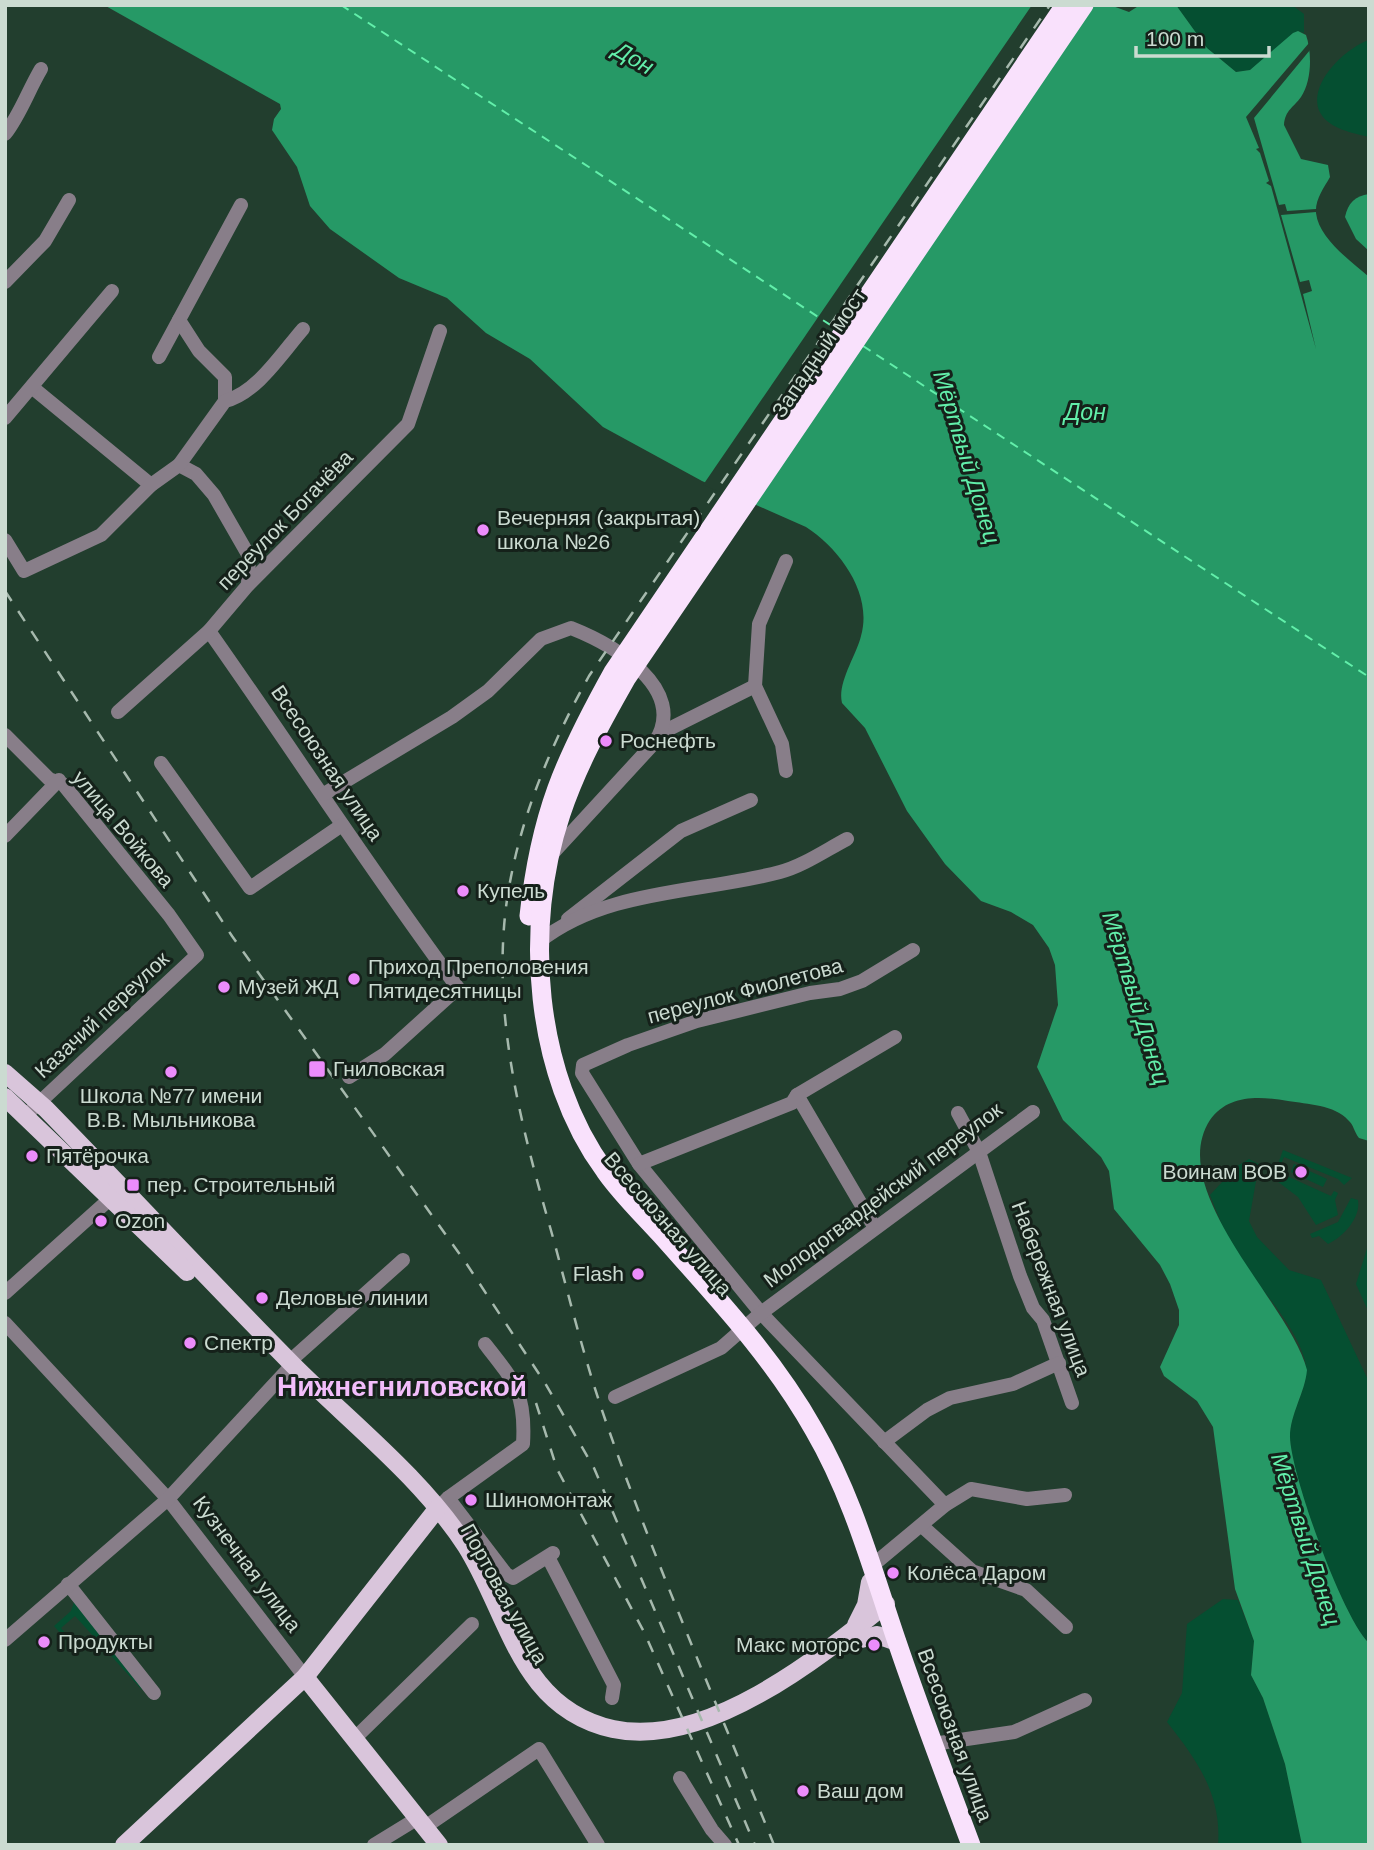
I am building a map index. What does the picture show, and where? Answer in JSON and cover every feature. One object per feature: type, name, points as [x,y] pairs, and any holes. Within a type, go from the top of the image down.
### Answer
[{"type":"highway","name":"Западный мост","points":[[591,726],[650,613],[1065,5]]},
{"type":"highway","name":"Западный мост","points":[[591,726],[1084,5]]},
{"type":"highway","name":"Всесоюзная улица","points":[[591,726],[563,767],[527,941],[530,998],[546,1078],[561,1121],[598,1182],[782,1378],[814,1429],[840,1478],[885,1612],[971,1845]]},
{"type":"highway","name":"Всесоюзная улица","points":[[548,846],[542,1007],[557,1075],[571,1115],[606,1173],[740,1334]]},
{"type":"main road","name":"Портовая улица","points":[[5,1073],[39,1102],[290,1365]]},
{"type":"main road","name":"Портовая улица","points":[[5,1097],[439,1507],[514,1665],[544,1706],[570,1725],[593,1734],[638,1742],[698,1730],[792,1685],[885,1612]]},
{"type":"main road","points":[[124,1845],[305,1677],[439,1507]]},
{"type":"main road","points":[[872,1574],[866,1605],[855,1635],[877,1635],[897,1642]]},
{"type":"main road","name":"Кузнечная улица","points":[[305,1677],[439,1845]]},
{"type":"street","points":[[5,134],[19,117],[19,107],[41,69]]},
{"type":"street","points":[[5,282],[45,241],[69,200]]},
{"type":"street","points":[[159,357],[241,205]]},
{"type":"street","points":[[5,418],[112,291]]},
{"type":"street","points":[[5,540],[24,571],[101,535],[151,485],[178,465],[225,401],[225,377],[199,351],[178,320]]},
{"type":"street","points":[[225,401],[239,398],[271,367],[303,328]]},
{"type":"street","name":"переулок Богачёва","points":[[118,712],[209,631],[248,585],[408,424],[440,331]]},
{"type":"street","points":[[33,388],[151,485]]},
{"type":"street","points":[[178,465],[196,474],[214,495],[249,556],[248,585]]},
{"type":"street","points":[[786,561],[759,624],[755,686],[782,744],[786,771]]},
{"type":"street","points":[[324,794],[452,717],[488,691],[541,639],[571,628],[596,638],[651,680],[664,703],[665,720],[661,733]]},
{"type":"street","name":"Всесоюзная улица","points":[[209,631],[324,794],[375,877],[458,988],[385,1054],[349,1077]]},
{"type":"street","points":[[548,846],[661,733],[755,686]]},
{"type":"street","name":"улица Войкова","points":[[5,735],[49,779],[59,780],[169,915],[197,955],[193,958]]},
{"type":"street","points":[[161,763],[250,888],[342,825]]},
{"type":"street","points":[[5,836],[59,780]]},
{"type":"street","points":[[546,936],[681,831],[751,800]]},
{"type":"street","points":[[546,936],[610,907],[699,886],[781,872],[847,839]]},
{"type":"street","name":"переулок Фиолетова","points":[[639,1164],[586,1084],[582,1073],[583,1065],[698,1021],[810,993],[840,989],[862,981],[913,950]]},
{"type":"street","name":"Казачий переулок","points":[[39,1102],[193,958]]},
{"type":"street","points":[[895,1037],[797,1095],[792,1103],[639,1164],[761,1313],[945,1506]]},
{"type":"street","points":[[797,1095],[876,1228]]},
{"type":"street","points":[[26,1115],[39,1102]]},
{"type":"street","name":"Молодогвардейский переулок","points":[[615,1397],[740,1334],[761,1313],[1033,1112]]},
{"type":"street","name":"Набережная улица","points":[[958,1113],[979,1152],[1020,1276],[1033,1308],[1043,1320],[1072,1403]]},
{"type":"street","points":[[5,1293],[112,1197]]},
{"type":"street","points":[[5,1640],[168,1499],[290,1365],[403,1260]]},
{"type":"street","name":"Кузнечная улица","points":[[5,1324],[168,1499],[305,1677]]},
{"type":"street","points":[[485,1344],[518,1387],[525,1416],[523,1444],[439,1507],[513,1578],[550,1555],[614,1685],[612,1698]]},
{"type":"street","points":[[884,1442],[926,1410],[950,1398],[1013,1384],[1059,1363]]},
{"type":"street","points":[[872,1574],[945,1506],[971,1489],[1027,1499],[1065,1495]]},
{"type":"street","points":[[922,1526],[972,1571],[1026,1590],[1066,1627]]},
{"type":"street","points":[[68,1584],[154,1693]]},
{"type":"street","points":[[355,1738],[472,1624]]},
{"type":"street","points":[[933,1744],[1014,1732],[1086,1700]]},
{"type":"street","points":[[374,1845],[422,1823],[539,1749],[598,1845]]},
{"type":"street","points":[[680,1778],[712,1830],[725,1845]]},
{"type":"shaded area","points":[[1176,5],[1292,5],[1304,14],[1304,33],[1298,31],[1250,70],[1236,72],[1207,48]]},
{"type":"shaded area","points":[[1369,40],[1369,137],[1342,130],[1330,123],[1321,114],[1317,103],[1318,92],[1330,70],[1349,51]]},
{"type":"shaded area","points":[[1283,1150],[1352,1178],[1344,1185],[1338,1179],[1284,1157],[1278,1172],[1331,1196],[1334,1191],[1338,1193],[1335,1200],[1338,1215],[1316,1225],[1298,1197],[1273,1178]]},
{"type":"shaded area","points":[[1249,1159],[1259,1164],[1249,1221],[1257,1237],[1289,1270],[1321,1280],[1369,1382],[1369,1643],[1346,1606],[1320,1547],[1293,1459],[1290,1429],[1303,1389],[1306,1368],[1304,1357],[1292,1330],[1233,1247],[1210,1195],[1237,1166]]},
{"type":"shaded area","points":[[1294,1164],[1327,1179],[1323,1187],[1291,1172]]},
{"type":"shaded area","points":[[1351,1198],[1358,1200],[1357,1213],[1345,1232],[1328,1244],[1319,1236],[1312,1238],[1310,1234],[1338,1222]]},
{"type":"shaded area","points":[[1369,1242],[1369,1313],[1356,1284]]},
{"type":"shaded area","points":[[1223,1599],[1238,1600],[1254,1641],[1251,1675],[1263,1698],[1285,1764],[1302,1845],[1218,1845],[1216,1810],[1212,1794],[1197,1764],[1167,1722],[1182,1693],[1187,1624]]},
{"type":"shaded area","points":[[74,1602],[146,1686],[142,1690],[75,1616],[61,1628],[73,1642],[70,1644],[54,1626],[71,1611]]},
{"type":"water","name":"Дон","points":[[104,5],[1110,5],[1129,12],[1140,5],[1176,5],[1207,48],[1236,72],[1250,70],[1293,33],[1298,31],[1306,35],[1310,58],[1309,75],[1305,90],[1288,112],[1284,125],[1301,159],[1328,165],[1330,177],[1320,194],[1316,208],[1318,223],[1337,249],[1369,277],[1369,1141],[1359,1138],[1352,1124],[1336,1111],[1312,1104],[1256,1098],[1235,1101],[1217,1112],[1210,1120],[1200,1148],[1204,1180],[1216,1213],[1279,1314],[1307,1370],[1291,1428],[1293,1456],[1309,1513],[1333,1577],[1358,1629],[1369,1643],[1369,1845],[1302,1845],[1285,1764],[1263,1698],[1251,1675],[1254,1641],[1235,1589],[1213,1427],[1197,1401],[1164,1376],[1160,1367],[1179,1325],[1179,1310],[1170,1284],[1160,1265],[1114,1209],[1109,1171],[1101,1157],[1063,1120],[1037,1067],[1058,1005],[1055,965],[1049,948],[1033,925],[1011,912],[981,901],[945,864],[907,811],[865,728],[842,703],[842,687],[859,644],[863,620],[858,589],[842,560],[819,536],[806,527],[702,481],[603,427],[530,359],[486,333],[447,298],[399,278],[330,229],[310,206],[297,167],[272,130],[274,119],[281,109],[280,104]]},
{"type":"water","points":[[1369,194],[1369,251],[1356,239],[1345,217],[1353,201]]},
{"type":"pier","points":[[1032,5],[1092,5],[752,505],[703,485]]},
{"type":"pier","points":[[1309,43],[1310,50],[1254,118],[1279,205],[1285,204],[1287,211],[1316,209],[1316,212],[1281,215],[1300,282],[1309,280],[1312,291],[1303,294],[1316,349],[1271,186],[1266,183],[1269,181],[1260,153],[1256,149],[1259,148],[1246,117]]},
{"type":"ferry route","points":[[341,5],[835,328]]},
{"type":"ferry route","points":[[863,346],[1369,677]]},
{"type":"railway","points":[[774,1845],[644,1526],[584,1353],[531,1159],[513,1076],[503,992],[506,907],[518,846],[537,787],[589,676],[1050,5]]},
{"type":"railway","points":[[5,591],[232,936],[466,1263],[545,1383],[594,1468],[755,1845]]},
{"type":"railway","points":[[536,1403],[557,1469],[644,1632],[739,1845]]},
{"type":"place","name":"Вечерняя (закрытая) школа №26","points":[[483,530]]},
{"type":"place","name":"Роснефть","points":[[606,741]]},
{"type":"place","name":"Купель","points":[[463,891]]},
{"type":"place","name":"Приход Преполовения Пятидесятницы","points":[[354,979]]},
{"type":"place","name":"Музей ЖД","points":[[224,987]]},
{"type":"place","name":"Гниловская","points":[[317,1069]]},
{"type":"place","name":"Школа №77 имени В.В. Мыльникова","points":[[171,1072]]},
{"type":"place","name":"Пятёрочка","points":[[32,1156]]},
{"type":"place","name":"Воинам ВОВ","points":[[1301,1172]]},
{"type":"place","name":"пер. Строительный","points":[[133,1185]]},
{"type":"place","name":"Ozon","points":[[101,1221]]},
{"type":"place","name":"Flash","points":[[638,1274]]},
{"type":"place","name":"Деловые линии","points":[[262,1298]]},
{"type":"place","name":"Спектр","points":[[190,1343]]},
{"type":"place","name":"Шиномонтаж","points":[[471,1500]]},
{"type":"place","name":"Колёса Даром","points":[[893,1573]]},
{"type":"place","name":"Продукты","points":[[44,1642]]},
{"type":"place","name":"Макс моторс","points":[[874,1645]]},
{"type":"place","name":"Ваш дом","points":[[803,1791]]},
{"type":"district","name":"Нижнегниловской","points":[[402,1386]]},
{"type":"water label","name":"Мёртвый Донец","points":[[967,457]]},
{"type":"water label","name":"Мёртвый Донец","points":[[1136,998]]},
{"type":"water label","name":"Мёртвый Донец","points":[[1306,1539]]}]
